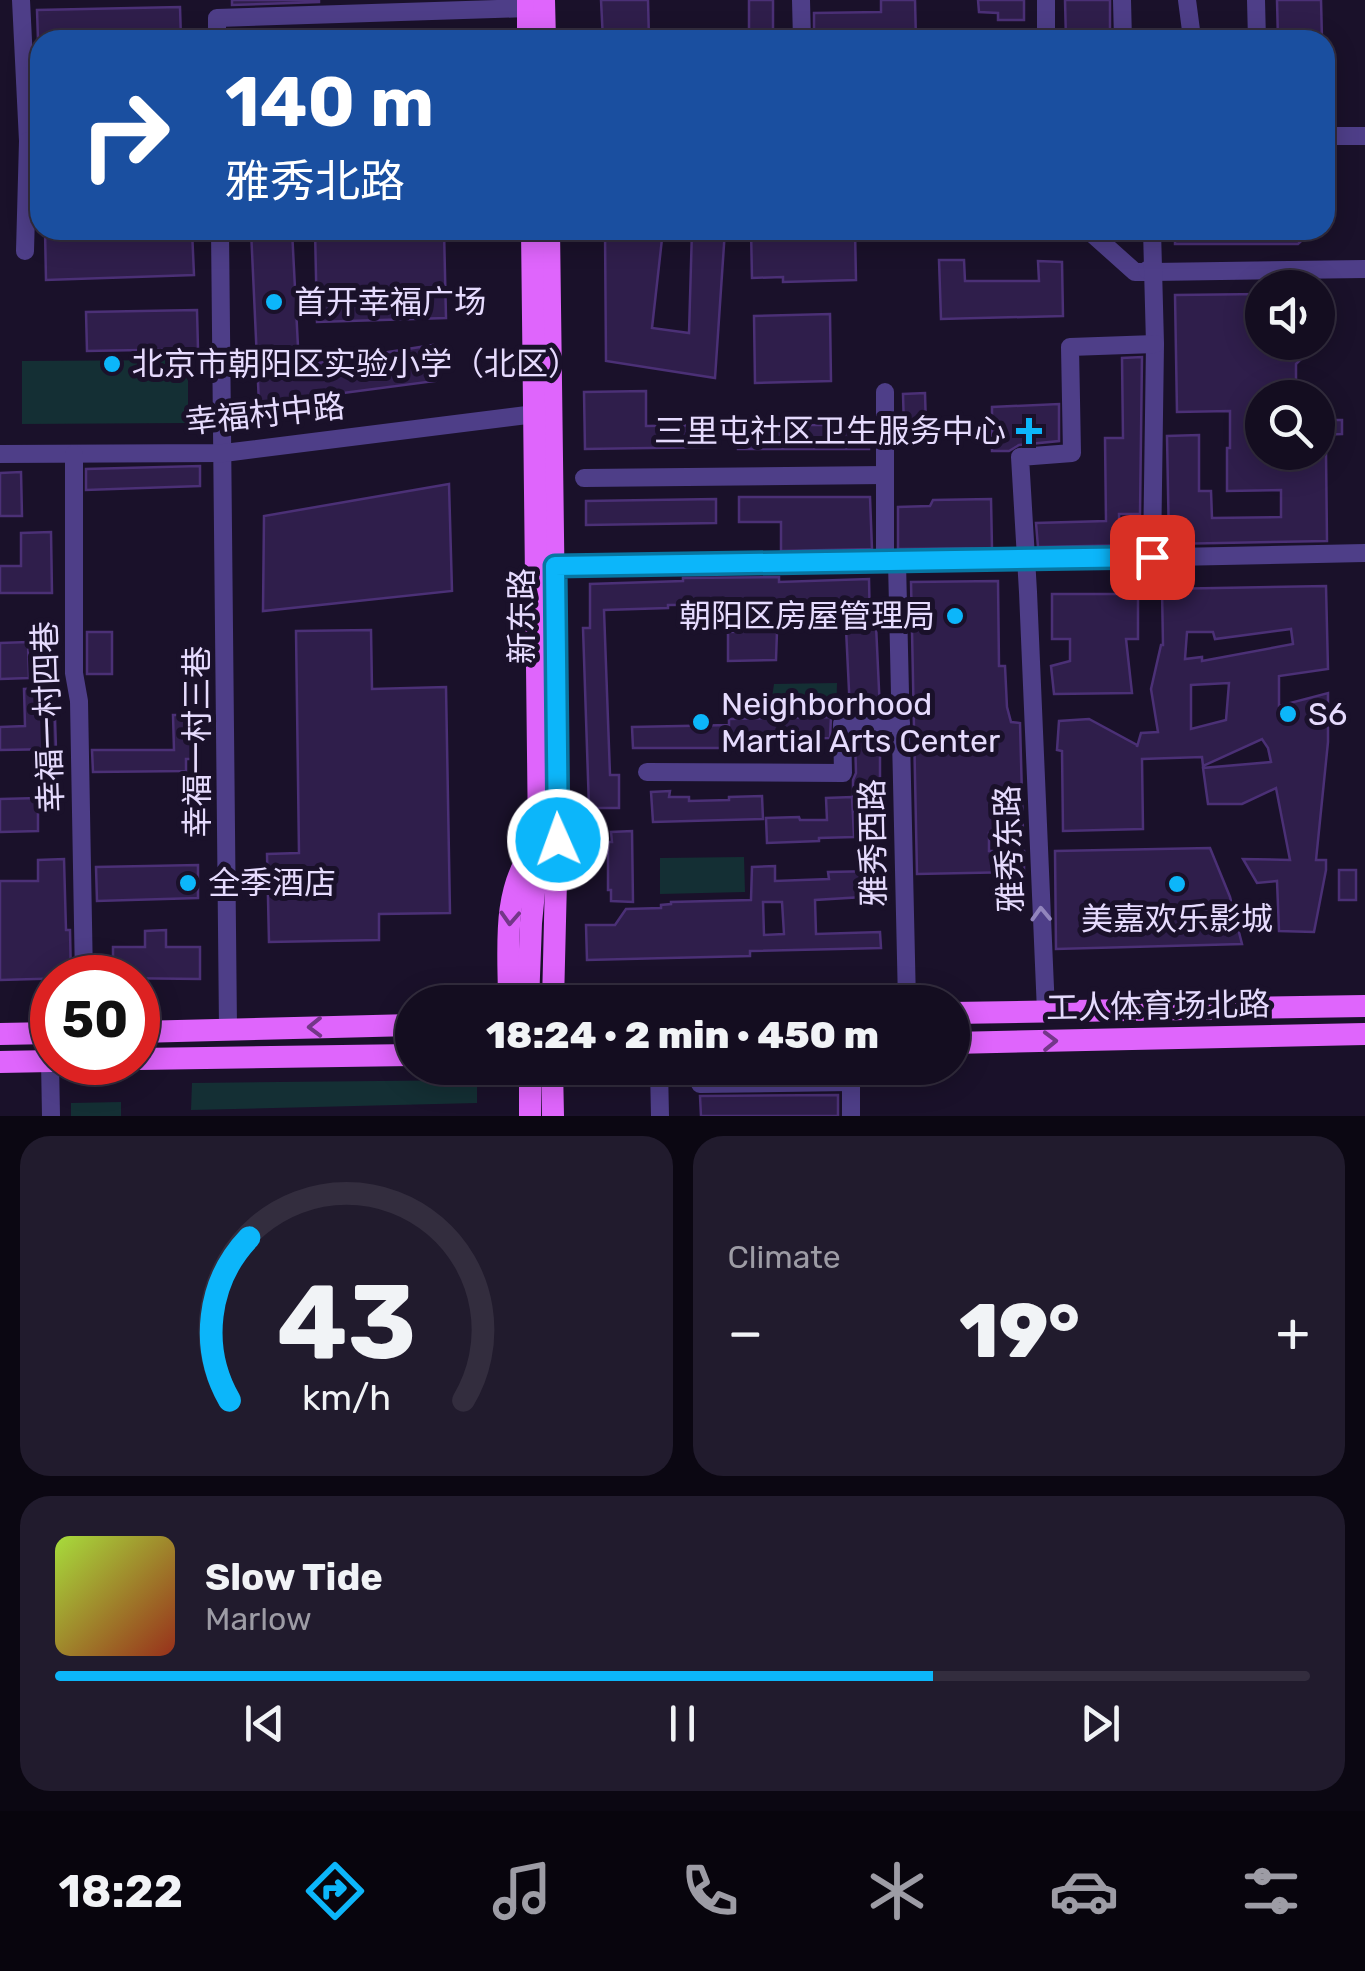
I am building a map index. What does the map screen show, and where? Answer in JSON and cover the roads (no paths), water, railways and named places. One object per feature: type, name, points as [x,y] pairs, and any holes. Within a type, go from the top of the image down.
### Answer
[{"type":"main road","points":[[529,30],[533,3]]},
{"type":"main road","points":[[533,3],[542,30]]},
{"type":"main road","name":"新东路","points":[[528,985],[539,841],[532,240]]},
{"type":"main road","name":"新东路","points":[[549,240],[558,840],[554,985]]},
{"type":"main road","name":"新东路","points":[[509,985],[510,902],[525,860],[539,841]]},
{"type":"main road","name":"工人体育场北路","points":[[970,1014],[1365,1006]]},
{"type":"main road","points":[[160,1032],[395,1025]]},
{"type":"main road","points":[[0,1034],[30,1034]]},
{"type":"main road","name":"工人体育场北路","points":[[970,1044],[1365,1034]]},
{"type":"main road","points":[[160,1059],[395,1056]]},
{"type":"main road","points":[[0,1062],[30,1061]]},
{"type":"main road","points":[[530,1085],[530,1116]]},
{"type":"main road","points":[[552,1085],[553,1116]]},
{"type":"street","points":[[21,0],[30,97]]},
{"type":"street","points":[[801,0],[802,30]]},
{"type":"street","points":[[1046,0],[1046,30]]},
{"type":"street","points":[[1122,0],[1123,30]]},
{"type":"street","points":[[1187,0],[1191,30]]},
{"type":"street","points":[[1256,0],[1257,30]]},
{"type":"street","points":[[217,9],[533,3]]},
{"type":"street","points":[[1335,136],[1365,136]]},
{"type":"street","points":[[25,252],[30,190]]},
{"type":"street","name":"幸福一村三巷","points":[[220,240],[228,1030]]},
{"type":"street","points":[[1099,240],[1135,272],[1365,270]]},
{"type":"street","points":[[1149,240],[1155,344],[1152,557]]},
{"type":"street","name":"雅秀东路","points":[[1046,1012],[1020,457],[1072,454],[1070,347],[1155,344]]},
{"type":"street","name":"雅秀西路","points":[[886,392],[885,475],[901,723],[907,985]]},
{"type":"street","name":"幸福村中路","points":[[0,454],[224,454],[535,414]]},
{"type":"street","name":"幸福一村四巷","points":[[74,454],[74,673],[78,701],[84,955]]},
{"type":"street","points":[[584,478],[885,475]]},
{"type":"street","points":[[555,566],[1365,553]]},
{"type":"street","points":[[646,772],[843,772],[842,724],[901,723]]},
{"type":"street","points":[[52,1085],[52,1116]]},
{"type":"street","points":[[659,1085],[660,1116]]},
{"type":"street","points":[[850,1085],[851,1116]]},
{"type":"place","name":"首开幸福广场","points":[[274,302]]},
{"type":"place","name":"北京市朝阳区实验小学（北区）","points":[[112,364]]},
{"type":"place","name":"三里屯社区卫生服务中心","points":[[1029,431]]},
{"type":"place","name":"朝阳区房屋管理局","points":[[955,616]]},
{"type":"place","name":"S6","points":[[1288,714]]},
{"type":"place","name":"Neighborhood Martial Arts Center","points":[[701,722]]},
{"type":"place","name":"全季酒店","points":[[188,883]]},
{"type":"place","name":"美嘉欢乐影城","points":[[1177,884]]}]
